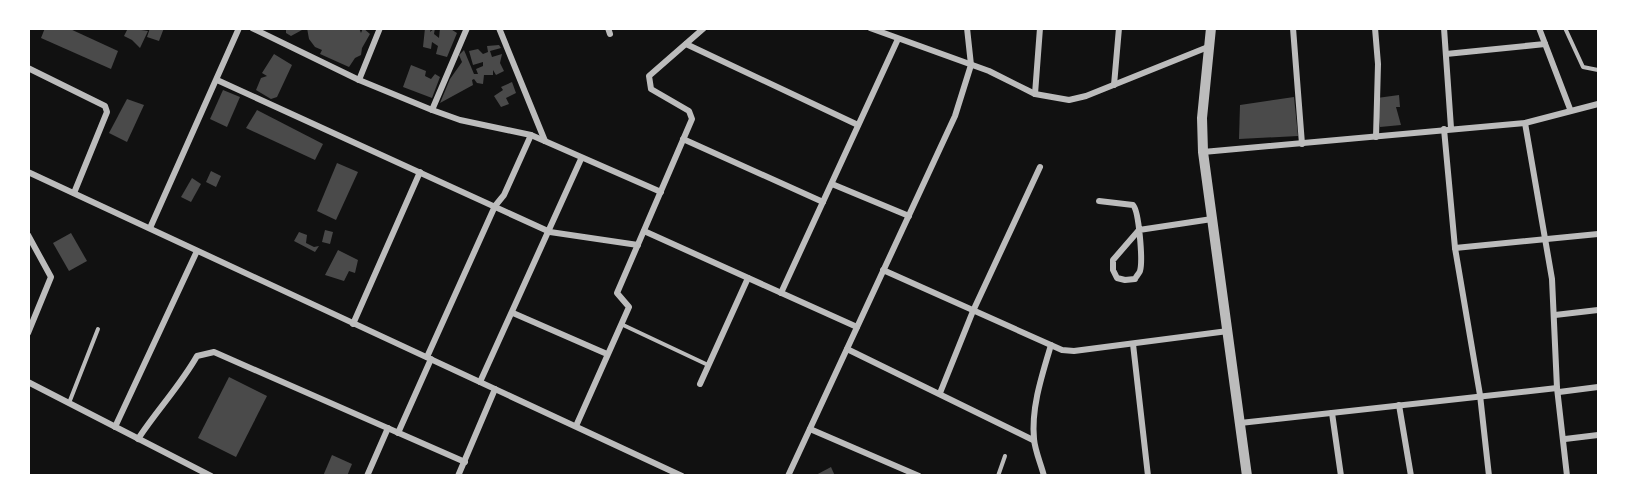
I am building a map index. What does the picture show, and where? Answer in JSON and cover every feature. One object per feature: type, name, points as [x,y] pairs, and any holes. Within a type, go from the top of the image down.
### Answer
[{"type":"street","points":[[150,228],[239,28]]},
{"type":"street","points":[[252,28],[359,80],[432,110],[460,120],[531,135],[581,159],[661,192]]},
{"type":"street","points":[[359,80],[380,28]]},
{"type":"street","points":[[432,110],[467,28]]},
{"type":"street","points":[[499,28],[545,141]]},
{"type":"street","points":[[576,426],[629,304],[618,297],[617,293],[692,114],[651,89],[649,76],[704,28]]},
{"type":"street","points":[[870,28],[1009,80],[1035,94],[1069,100],[1114,85],[1208,47]]},
{"type":"street","points":[[788,476],[955,116],[971,65],[967,28]]},
{"type":"street","points":[[1035,94],[1040,28]]},
{"type":"street","points":[[1114,85],[1119,28]]},
{"type":"street","points":[[1211,28],[1202,118],[1203,152],[1247,476]]},
{"type":"street","points":[[1293,28],[1302,144]]},
{"type":"street","points":[[1375,28],[1378,64],[1376,137]]},
{"type":"street","points":[[1444,28],[1455,248],[1480,395],[1489,476]]},
{"type":"street","points":[[1539,28],[1570,109]]},
{"type":"street","points":[[781,293],[898,39]]},
{"type":"street","points":[[686,44],[858,125]]},
{"type":"street","points":[[1446,54],[1545,44]]},
{"type":"street","points":[[28,68],[105,106],[107,112],[74,193]]},
{"type":"street","points":[[217,80],[550,232],[638,245]]},
{"type":"street","points":[[1203,152],[1525,123],[1570,109],[1599,104]]},
{"type":"street","points":[[1525,123],[1545,237],[1555,315],[1558,390],[1567,476]]},
{"type":"street","points":[[398,433],[495,206],[504,195],[531,135]]},
{"type":"street","points":[[683,139],[823,202]]},
{"type":"street","points":[[480,382],[550,232],[581,159]]},
{"type":"street","points":[[940,393],[973,311],[1040,167]]},
{"type":"street","points":[[353,324],[420,172]]},
{"type":"street","points":[[28,182],[30,173],[682,476]]},
{"type":"street","points":[[832,184],[909,216]]},
{"type":"street","points":[[1099,201],[1133,205],[1137,210],[1138,230],[1140,271],[1134,279],[1125,280],[1117,278],[1113,270],[1113,260],[1138,230],[1212,219]]},
{"type":"street","points":[[644,231],[857,327]]},
{"type":"street","points":[[1455,248],[1545,237],[1599,234]]},
{"type":"street","points":[[28,235],[51,278],[28,333]]},
{"type":"street","points":[[114,427],[197,251]]},
{"type":"street","points":[[884,270],[1051,345],[1074,351],[1228,331]]},
{"type":"street","points":[[700,384],[748,278]]},
{"type":"street","points":[[1555,315],[1599,310]]},
{"type":"street","points":[[513,313],[607,354]]},
{"type":"street","points":[[1133,344],[1148,476]]},
{"type":"street","points":[[1044,476],[1034,440],[1038,391],[1051,345]]},
{"type":"street","points":[[847,349],[1034,440]]},
{"type":"street","points":[[138,439],[162,403],[180,384],[197,356],[214,352],[465,462]]},
{"type":"street","points":[[28,382],[212,476]]},
{"type":"street","points":[[1240,423],[1480,395],[1599,387]]},
{"type":"street","points":[[458,476],[495,389]]},
{"type":"street","points":[[1399,405],[1411,476]]},
{"type":"street","points":[[1332,413],[1341,476]]},
{"type":"street","points":[[367,476],[388,428]]},
{"type":"street","points":[[810,429],[919,476]]},
{"type":"street","points":[[1565,440],[1599,435]]},
{"type":"lane","points":[[1564,28],[1583,67],[1599,70]]},
{"type":"lane","points":[[621,324],[709,365]]},
{"type":"lane","points":[[69,404],[98,329]]},
{"type":"lane","points":[[998,476],[1005,456]]},
{"type":"building","points":[[45,28],[68,28],[118,51],[111,69],[41,38]]},
{"type":"building","points":[[128,28],[148,31],[140,48],[124,36]]},
{"type":"building","points":[[150,28],[164,28],[159,41],[147,37]]},
{"type":"building","points":[[286,28],[301,28],[302,30],[291,36],[286,33]]},
{"type":"building","points":[[307,28],[359,28],[361,33],[363,28],[370,34],[362,48],[361,55],[355,58],[349,67],[320,54],[322,50],[315,47],[309,39]]},
{"type":"building","points":[[425,28],[431,28],[430,32],[435,28],[434,34],[439,38],[440,28],[449,28],[457,33],[447,57],[436,54],[438,46],[432,42],[431,49],[423,47]]},
{"type":"building","points":[[499,45],[501,48],[490,51],[492,57],[502,54],[500,63],[504,71],[496,75],[493,70],[493,75],[484,75],[483,84],[472,80],[473,85],[440,103],[450,79],[462,62],[459,55],[464,50],[474,74],[478,74],[476,69],[483,66],[483,62],[473,65],[469,51],[478,49],[483,54],[488,52],[487,46]]},
{"type":"building","points":[[274,54],[292,65],[277,97],[271,99],[256,90],[261,78],[267,76],[262,73]]},
{"type":"building","points":[[411,65],[426,71],[425,76],[431,79],[435,74],[440,77],[432,98],[403,87]]},
{"type":"building","points":[[512,82],[516,93],[506,98],[509,104],[501,107],[494,96],[503,90],[501,87]]},
{"type":"building","points":[[223,90],[240,97],[227,127],[210,119]]},
{"type":"building","points":[[1399,95],[1400,107],[1396,107],[1401,125],[1380,127],[1377,98]]},
{"type":"building","points":[[1294,97],[1298,136],[1239,139],[1240,105]]},
{"type":"building","points":[[127,99],[144,105],[127,142],[109,133]]},
{"type":"building","points":[[257,110],[323,144],[315,160],[246,128]]},
{"type":"building","points":[[337,163],[358,172],[336,220],[317,211]]},
{"type":"building","points":[[211,171],[221,176],[216,187],[206,182]]},
{"type":"building","points":[[192,178],[201,184],[191,202],[181,197]]},
{"type":"building","points":[[325,230],[333,232],[330,244],[322,242]]},
{"type":"building","points":[[299,232],[307,235],[306,243],[314,247],[319,246],[315,252],[294,241]]},
{"type":"building","points":[[71,233],[87,261],[69,271],[53,243]]},
{"type":"building","points":[[338,250],[358,260],[355,273],[349,271],[344,281],[325,275]]},
{"type":"building","points":[[229,377],[267,396],[236,457],[198,438]]},
{"type":"building","points":[[332,455],[352,464],[347,476],[323,476]]},
{"type":"building","points":[[831,467],[835,476],[814,476]]}]
